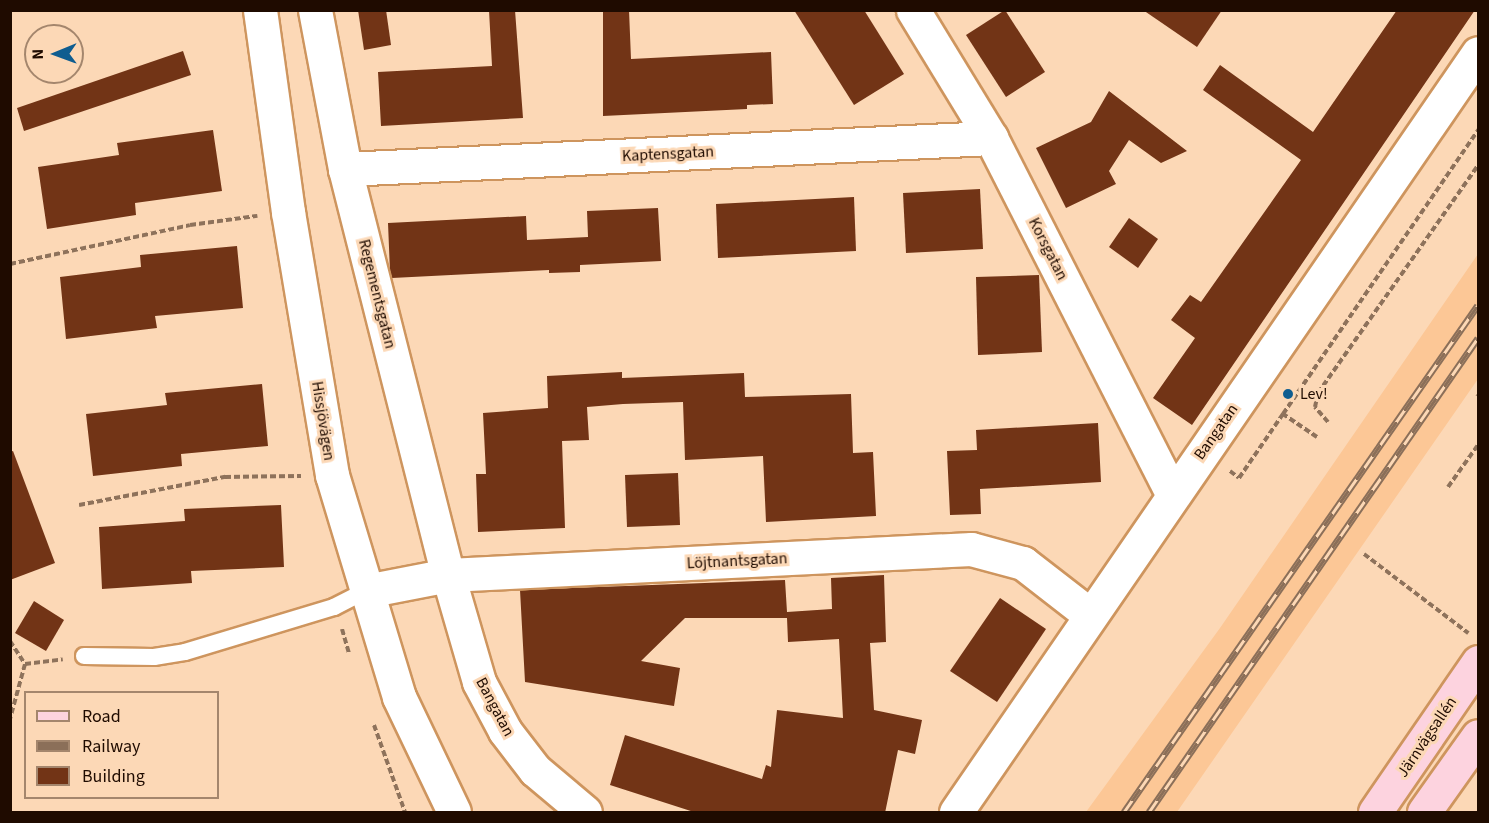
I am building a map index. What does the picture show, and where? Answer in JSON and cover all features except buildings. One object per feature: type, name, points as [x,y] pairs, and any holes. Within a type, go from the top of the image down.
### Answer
[{"type":"main road","name":"Järnvägsallén","points":[[1375,813],[1476,649]]},
{"type":"main road","points":[[1424,813],[1479,736]]},
{"type":"street","name":"Hissjövägen","points":[[260,10],[288,212],[332,475],[399,696],[454,813]]},
{"type":"street","name":"Regementsgatan","points":[[315,10],[345,169],[448,575]]},
{"type":"street","name":"Korsgatan","points":[[912,10],[992,138],[1172,494]]},
{"type":"street","name":"Bangatan","points":[[956,813],[1172,494],[1479,54]]},
{"type":"street","name":"Kaptensgatan","points":[[345,169],[992,138]]},
{"type":"street","name":"Löjtnantsgatan","points":[[366,591],[448,575],[971,549],[1023,563],[1090,615]]},
{"type":"street","name":"Bangatan","points":[[448,575],[479,682],[505,731],[535,770],[585,813]]},
{"type":"lane","points":[[84,656],[154,657],[185,652],[334,607],[366,591]]},
{"type":"path","points":[[1239,478],[1479,130]]},
{"type":"path","points":[[1328,422],[1315,407],[1318,393],[1479,165]]},
{"type":"path","points":[[10,264],[190,225],[288,212]]},
{"type":"path","points":[[1283,414],[1317,437]]},
{"type":"path","points":[[1448,487],[1479,445]]},
{"type":"path","points":[[79,505],[225,477],[332,475]]},
{"type":"path","points":[[1364,554],[1476,649]]},
{"type":"path","points":[[10,641],[25,664],[10,719]]},
{"type":"path","points":[[25,664],[84,656]]},
{"type":"shaded area","points":[[1478,254],[1478,379],[1177,812],[1086,812],[1220,628]]},
{"type":"railway","points":[[1124,812],[1478,305]]},
{"type":"railway","points":[[1149,812],[1478,338]]},
{"type":"place","name":"Lev!","points":[[1288,394]]}]
